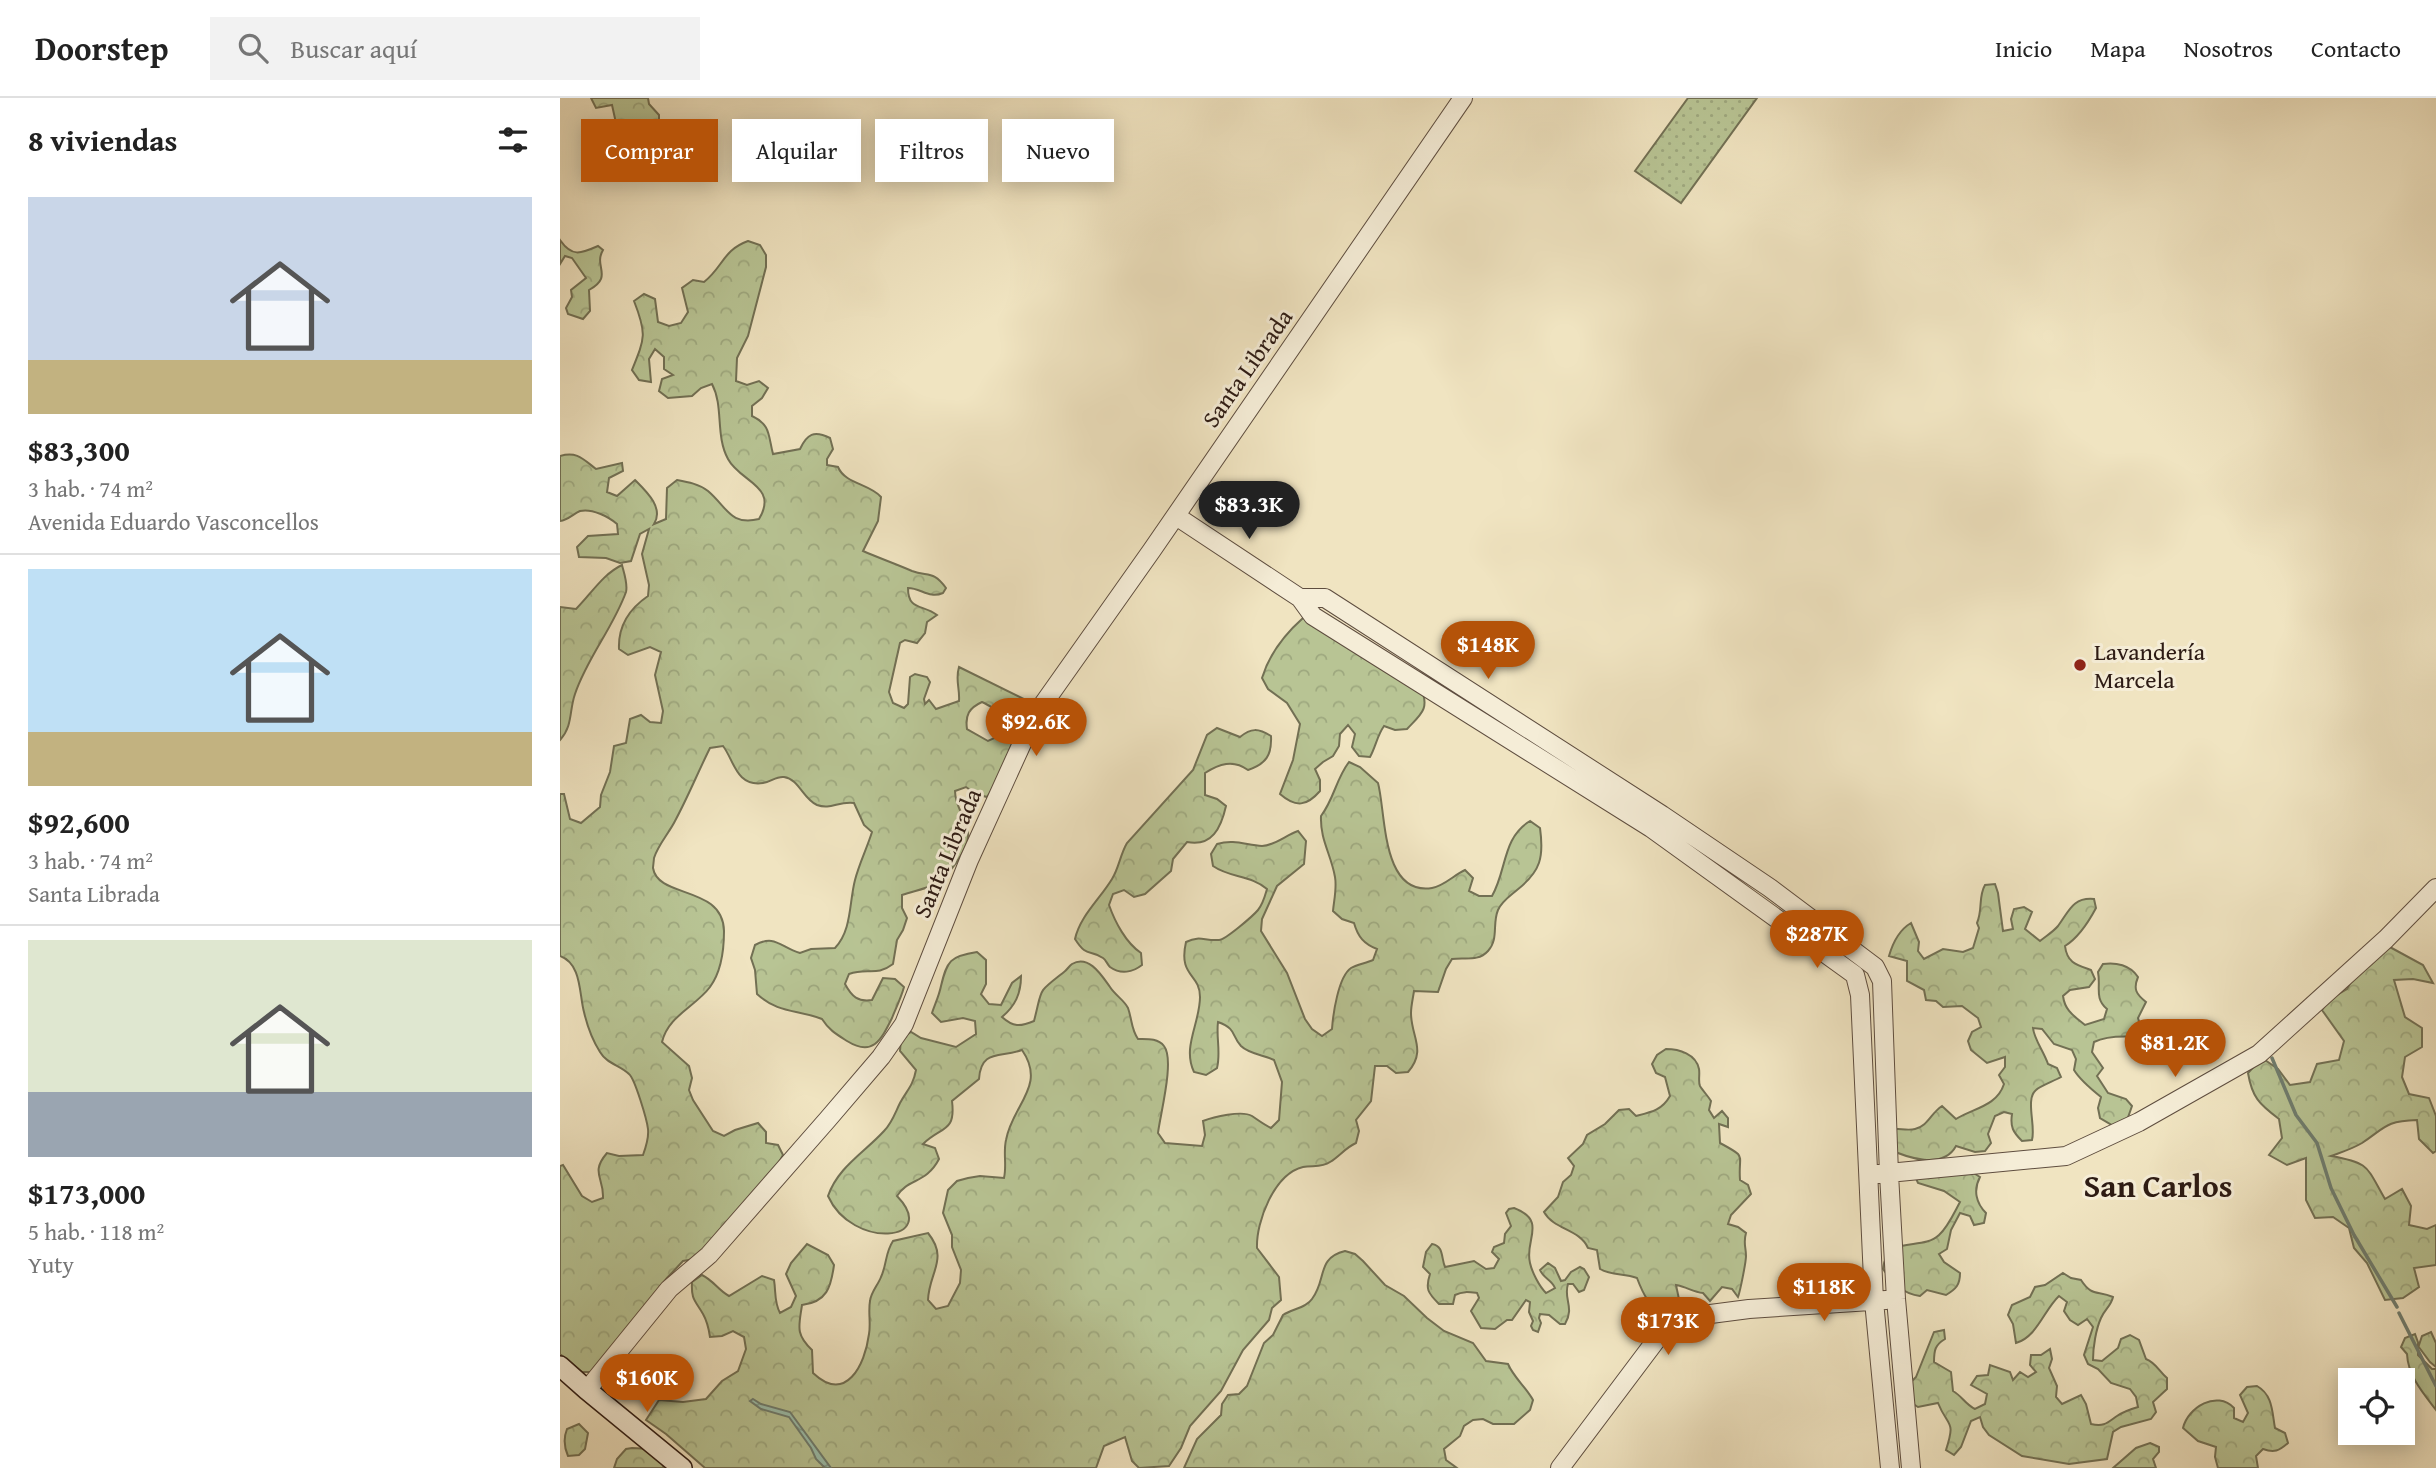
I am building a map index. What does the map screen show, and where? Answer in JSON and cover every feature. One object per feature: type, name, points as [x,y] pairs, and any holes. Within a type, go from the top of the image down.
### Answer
[{"type":"main road","points":[[560,1366],[682,1468]]},
{"type":"street","name":"Santa Librada","points":[[587,1390],[669,1289],[709,1255],[881,1058],[904,1024],[969,860],[1034,717],[1464,98]]},
{"type":"street","points":[[1176,516],[1300,598],[1312,616],[1651,828],[1855,975],[1860,995],[1874,1301],[1890,1468]]},
{"type":"street","points":[[1300,598],[1325,598],[1770,887],[1875,967],[1882,981],[1896,1299],[1912,1468]]},
{"type":"street","points":[[1868,1175],[2066,1156],[2139,1122],[2259,1054],[2386,939],[2436,888]]},
{"type":"street","points":[[1560,1468],[1672,1319],[1749,1309],[1896,1299]]},
{"type":"green space","points":[[591,98],[648,98],[659,119],[615,119],[612,105],[596,108]]},
{"type":"green space","points":[[1688,98],[1757,98],[1681,203],[1635,171]]},
{"type":"green space","points":[[560,240],[568,249],[577,252],[598,246],[603,250],[600,261],[602,276],[589,290],[590,311],[583,319],[568,314],[566,308],[572,297],[571,290],[586,278],[572,258],[565,256],[560,264]]},
{"type":"green space","points":[[748,241],[760,245],[766,255],[766,267],[748,336],[737,358],[736,381],[747,385],[759,381],[768,388],[762,398],[752,406],[752,416],[766,427],[773,454],[800,449],[805,440],[815,434],[830,438],[833,449],[827,459],[827,465],[838,467],[846,477],[881,497],[878,521],[863,551],[912,571],[934,576],[946,588],[943,593],[933,595],[908,588],[913,604],[937,615],[927,622],[925,633],[917,643],[905,640],[900,643],[889,692],[893,703],[904,708],[908,704],[910,677],[915,674],[927,677],[930,682],[925,704],[929,700],[936,709],[959,701],[959,667],[1026,700],[1034,709],[1027,715],[1014,718],[982,702],[969,712],[967,729],[988,741],[999,736],[1007,726],[1018,732],[987,797],[966,787],[955,791],[968,840],[951,870],[939,881],[902,895],[902,908],[907,918],[897,940],[893,964],[882,970],[849,974],[845,984],[853,995],[863,1000],[872,1000],[883,978],[895,979],[904,987],[884,1033],[870,1047],[856,1046],[847,1041],[830,1029],[822,1019],[781,1008],[765,1000],[757,994],[751,958],[755,945],[768,941],[800,953],[811,949],[835,948],[847,925],[855,880],[872,832],[864,825],[854,803],[826,807],[817,805],[794,781],[784,777],[763,783],[747,781],[741,777],[723,746],[710,748],[673,826],[656,853],[653,868],[657,878],[666,884],[713,906],[721,916],[724,931],[722,953],[717,974],[710,987],[676,1018],[662,1042],[689,1066],[692,1078],[689,1090],[713,1131],[724,1136],[758,1123],[766,1132],[766,1143],[778,1145],[783,1155],[772,1175],[694,1259],[683,1261],[667,1278],[593,1372],[582,1372],[560,1354],[560,1166],[563,1165],[582,1196],[592,1202],[603,1198],[599,1170],[602,1160],[607,1153],[619,1156],[643,1155],[648,1132],[631,1077],[606,1059],[597,1048],[585,1017],[576,972],[567,960],[560,956],[560,794],[564,794],[570,819],[581,823],[600,807],[614,746],[626,743],[630,719],[641,715],[650,722],[661,723],[663,711],[655,675],[661,652],[650,647],[628,655],[619,649],[620,633],[626,619],[648,596],[649,585],[642,554],[649,529],[640,534],[631,561],[620,563],[606,558],[579,557],[577,547],[588,536],[618,534],[617,524],[600,514],[585,510],[560,521],[560,456],[575,455],[596,469],[622,463],[623,471],[609,478],[607,492],[617,496],[635,480],[656,506],[657,518],[654,524],[666,519],[667,488],[677,480],[705,489],[730,514],[741,520],[759,519],[764,508],[764,499],[756,485],[728,459],[722,440],[718,402],[712,384],[701,388],[692,396],[668,398],[659,391],[662,379],[673,375],[664,369],[664,357],[655,349],[649,359],[651,382],[639,380],[632,370],[643,336],[634,301],[644,294],[655,299],[658,322],[669,326],[681,323],[688,312],[682,288],[693,280],[704,282],[733,249]]},
{"type":"green space","points":[[622,565],[626,592],[580,681],[569,724],[560,740],[560,607],[576,609],[603,579]]},
{"type":"green space","points":[[1303,618],[1311,618],[1378,667],[1421,688],[1425,701],[1423,711],[1407,729],[1395,730],[1384,726],[1370,757],[1359,756],[1352,747],[1355,734],[1348,725],[1340,734],[1339,746],[1333,756],[1315,769],[1320,780],[1320,791],[1311,800],[1296,803],[1280,794],[1293,760],[1300,724],[1287,703],[1268,689],[1262,678],[1278,645]]},
{"type":"green space","points":[[1217,728],[1240,737],[1255,730],[1266,733],[1271,736],[1269,754],[1263,762],[1248,770],[1226,764],[1205,773],[1205,795],[1226,806],[1214,834],[1203,842],[1187,842],[1173,859],[1171,871],[1145,894],[1134,897],[1124,890],[1113,894],[1109,905],[1111,912],[1126,938],[1141,953],[1142,965],[1127,972],[1118,971],[1110,967],[1103,958],[1082,949],[1075,939],[1078,931],[1112,879],[1127,843],[1193,770],[1207,735]]},
{"type":"green space","points":[[1349,762],[1360,767],[1378,783],[1385,831],[1395,866],[1403,879],[1415,887],[1436,887],[1465,870],[1473,878],[1469,891],[1479,896],[1492,896],[1514,836],[1530,821],[1540,828],[1539,863],[1525,883],[1500,907],[1496,915],[1493,942],[1488,951],[1476,958],[1452,959],[1438,992],[1414,991],[1411,1013],[1417,1050],[1414,1064],[1408,1072],[1396,1073],[1387,1066],[1375,1066],[1371,1101],[1356,1120],[1359,1131],[1356,1143],[1327,1164],[1293,1171],[1275,1189],[1263,1213],[1257,1248],[1279,1277],[1281,1300],[1272,1308],[1269,1320],[1243,1350],[1221,1391],[1190,1426],[1181,1448],[1169,1466],[1139,1468],[1132,1461],[1125,1437],[1104,1446],[1096,1468],[705,1468],[646,1420],[659,1400],[683,1402],[706,1399],[722,1381],[738,1371],[746,1349],[744,1337],[733,1331],[710,1337],[706,1320],[692,1293],[692,1282],[702,1275],[729,1296],[762,1276],[774,1280],[780,1313],[791,1307],[796,1296],[786,1274],[791,1263],[807,1244],[828,1255],[834,1265],[829,1287],[817,1301],[802,1305],[800,1329],[803,1339],[812,1350],[813,1373],[835,1384],[852,1377],[863,1358],[870,1330],[871,1298],[893,1241],[928,1233],[934,1242],[937,1258],[928,1300],[936,1309],[948,1306],[960,1283],[961,1270],[943,1213],[948,1190],[957,1181],[968,1178],[1004,1178],[1009,1128],[1030,1085],[1029,1063],[1022,1050],[993,1056],[983,1063],[979,1079],[952,1101],[952,1119],[949,1124],[923,1144],[935,1148],[939,1159],[928,1173],[906,1186],[897,1196],[908,1211],[908,1223],[901,1230],[888,1234],[872,1232],[855,1225],[840,1213],[828,1196],[845,1168],[887,1128],[911,1084],[916,1070],[900,1051],[901,1038],[911,1032],[921,1038],[956,1047],[976,1034],[975,1021],[963,1018],[941,1022],[932,1013],[948,965],[961,955],[977,952],[986,960],[986,984],[981,994],[989,1004],[1001,1005],[1012,983],[1021,976],[1016,999],[1002,1017],[1017,1025],[1034,1021],[1042,992],[1072,964],[1084,962],[1094,968],[1126,1005],[1138,1039],[1159,1042],[1167,1053],[1166,1088],[1158,1133],[1165,1143],[1202,1146],[1205,1135],[1203,1121],[1228,1115],[1247,1114],[1271,1128],[1279,1120],[1282,1082],[1274,1060],[1244,1049],[1231,1030],[1218,1022],[1217,1068],[1206,1075],[1194,1072],[1190,1053],[1200,997],[1197,983],[1185,962],[1186,942],[1222,939],[1255,913],[1265,897],[1267,889],[1261,884],[1213,866],[1211,854],[1217,844],[1234,842],[1266,846],[1298,831],[1306,841],[1304,864],[1277,886],[1262,919],[1261,931],[1287,973],[1305,1019],[1312,1029],[1322,1036],[1332,1029],[1337,997],[1346,973],[1351,968],[1373,960],[1377,949],[1362,939],[1354,923],[1342,919],[1333,911],[1336,881],[1322,832],[1321,816]]},
{"type":"green space","points":[[1995,884],[2003,931],[2013,929],[2011,919],[2014,909],[2024,907],[2032,912],[2025,929],[2040,941],[2056,928],[2076,903],[2094,899],[2096,908],[2090,919],[2065,946],[2070,960],[2091,970],[2095,979],[2089,987],[2070,990],[2063,996],[2066,1006],[2085,1025],[2104,1019],[2107,1009],[2099,996],[2098,972],[2103,964],[2122,965],[2138,977],[2136,991],[2146,1002],[2138,1018],[2141,1028],[2161,1028],[2168,1034],[2170,1044],[2132,1037],[2111,1037],[2094,1042],[2092,1052],[2103,1068],[2097,1076],[2108,1093],[2126,1099],[2132,1106],[2126,1123],[2117,1128],[2100,1118],[2098,1108],[2101,1097],[2074,1070],[2076,1059],[2072,1050],[2054,1044],[2042,1029],[2033,1028],[2048,1064],[2057,1068],[2061,1077],[2038,1088],[2033,1094],[2032,1140],[2022,1141],[2016,1135],[2011,1122],[2012,1114],[2004,1112],[1995,1116],[1988,1134],[1991,1143],[1985,1151],[1975,1152],[1956,1146],[1943,1158],[1934,1160],[1904,1155],[1887,1148],[1891,1129],[1915,1129],[1942,1106],[1956,1119],[1984,1106],[1996,1097],[2004,1084],[1999,1075],[2005,1067],[2005,1057],[1987,1063],[1971,1050],[1968,1041],[1972,1032],[1981,1027],[1978,1018],[1962,1006],[1943,1007],[1936,1001],[1926,1000],[1924,990],[1907,981],[1907,961],[1889,956],[1900,933],[1911,923],[1919,942],[1918,951],[1924,959],[1943,949],[1963,952],[1973,948],[1979,928],[1977,923],[1983,890],[1985,885]]},
{"type":"green space","points":[[2388,946],[2423,965],[2433,983],[2413,979],[2394,980],[2405,1017],[2422,1028],[2422,1047],[2405,1057],[2402,1077],[2409,1094],[2429,1098],[2436,1116],[2436,1151],[2433,1153],[2419,1139],[2417,1120],[2392,1123],[2358,1145],[2331,1156],[2353,1161],[2366,1168],[2385,1199],[2402,1189],[2411,1206],[2409,1225],[2427,1229],[2436,1225],[2436,1265],[2414,1268],[2419,1287],[2403,1298],[2385,1300],[2367,1263],[2354,1248],[2349,1228],[2333,1217],[2315,1218],[2306,1200],[2306,1158],[2287,1165],[2269,1155],[2282,1138],[2279,1119],[2257,1099],[2248,1073],[2262,1058],[2278,1069],[2290,1085],[2310,1082],[2317,1064],[2339,1060],[2344,1041],[2322,1010],[2330,999],[2347,989],[2367,952]]},
{"type":"green space","points":[[1666,1049],[1686,1053],[1697,1064],[1700,1086],[1711,1101],[1709,1110],[1714,1118],[1722,1111],[1728,1118],[1728,1127],[1719,1124],[1720,1143],[1740,1157],[1740,1180],[1748,1185],[1751,1194],[1731,1215],[1728,1224],[1746,1233],[1746,1259],[1738,1297],[1732,1289],[1722,1287],[1710,1301],[1703,1293],[1676,1285],[1680,1304],[1675,1312],[1665,1316],[1648,1300],[1637,1278],[1600,1269],[1597,1250],[1588,1248],[1579,1237],[1554,1223],[1544,1212],[1558,1197],[1563,1182],[1571,1175],[1574,1166],[1568,1158],[1583,1144],[1587,1135],[1605,1124],[1619,1110],[1629,1109],[1636,1116],[1656,1110],[1667,1101],[1670,1096],[1665,1077],[1656,1073],[1652,1064],[1657,1055]]},
{"type":"green space","points":[[1972,1172],[1980,1177],[1976,1191],[1978,1201],[1986,1213],[1984,1223],[1974,1225],[1970,1216],[1960,1213],[1951,1230],[1947,1249],[1939,1254],[1944,1262],[1960,1273],[1957,1286],[1946,1295],[1927,1290],[1920,1296],[1903,1290],[1883,1269],[1886,1258],[1898,1247],[1932,1240],[1939,1235],[1960,1202],[1944,1191],[1918,1183],[1914,1174]]},
{"type":"green space","points":[[1514,1208],[1530,1219],[1533,1232],[1530,1263],[1536,1279],[1546,1293],[1555,1288],[1540,1270],[1548,1263],[1555,1268],[1561,1281],[1580,1267],[1589,1277],[1584,1290],[1579,1292],[1573,1284],[1568,1284],[1569,1313],[1565,1324],[1560,1324],[1549,1315],[1540,1314],[1538,1332],[1533,1330],[1530,1302],[1526,1300],[1512,1320],[1507,1320],[1495,1329],[1481,1328],[1471,1311],[1479,1298],[1477,1293],[1461,1293],[1455,1295],[1453,1304],[1439,1304],[1428,1290],[1430,1274],[1423,1267],[1426,1252],[1432,1244],[1439,1247],[1445,1267],[1474,1261],[1486,1269],[1494,1268],[1499,1259],[1492,1252],[1494,1247],[1504,1243],[1505,1234],[1511,1226],[1506,1213]]},
{"type":"green space","points":[[1345,1251],[1355,1254],[1385,1285],[1404,1296],[1444,1331],[1473,1343],[1486,1361],[1508,1364],[1533,1400],[1530,1410],[1514,1424],[1493,1424],[1483,1419],[1473,1420],[1464,1426],[1460,1436],[1444,1449],[1446,1460],[1457,1468],[1184,1468],[1197,1439],[1221,1415],[1222,1404],[1228,1395],[1239,1394],[1247,1386],[1264,1343],[1273,1335],[1283,1315],[1309,1302],[1317,1292],[1326,1264],[1336,1254]]},
{"type":"green space","points":[[2063,1273],[2081,1280],[2092,1291],[2113,1297],[2098,1327],[2093,1360],[2102,1361],[2118,1348],[2121,1339],[2130,1335],[2139,1340],[2146,1359],[2167,1378],[2167,1389],[2153,1402],[2156,1412],[2151,1419],[2121,1427],[2113,1432],[2107,1459],[2069,1464],[2022,1456],[1989,1435],[1980,1417],[1971,1421],[1961,1447],[1954,1455],[1946,1450],[1950,1424],[1938,1403],[1918,1407],[1910,1402],[1909,1384],[1916,1377],[1934,1332],[1944,1330],[1945,1339],[1936,1348],[1934,1362],[1951,1372],[1953,1391],[1975,1409],[1985,1404],[1987,1394],[1971,1385],[1977,1376],[1988,1375],[1990,1365],[2010,1372],[2013,1380],[2020,1372],[2028,1377],[2036,1372],[2030,1365],[2031,1355],[2041,1355],[2050,1349],[2052,1359],[2049,1368],[2057,1386],[2056,1397],[2062,1404],[2081,1395],[2091,1424],[2105,1424],[2138,1407],[2136,1397],[2130,1389],[2111,1383],[2098,1369],[2088,1364],[2084,1355],[2093,1327],[2087,1319],[2078,1325],[2070,1320],[2064,1311],[2067,1302],[2059,1296],[2035,1329],[2016,1343],[2013,1324],[2008,1315],[2012,1305],[2030,1297],[2035,1287],[2045,1285]]},
{"type":"green space","points":[[2431,1332],[2436,1343],[2436,1367],[2418,1346],[2418,1355],[2432,1369],[2436,1369],[2436,1410],[2417,1384],[2415,1368],[2410,1368],[2407,1354],[2401,1347],[2405,1338],[2415,1334],[2419,1345],[2422,1336]]},
{"type":"green space","points":[[2257,1386],[2269,1399],[2275,1428],[2285,1433],[2288,1443],[2276,1450],[2263,1449],[2256,1456],[2258,1468],[2218,1468],[2216,1447],[2198,1441],[2183,1428],[2186,1420],[2204,1403],[2220,1401],[2234,1408],[2234,1418],[2243,1422],[2248,1413],[2240,1395],[2247,1387]]},
{"type":"green space","points":[[579,1424],[588,1433],[585,1449],[579,1455],[568,1456],[564,1443],[567,1429]]},
{"type":"green space","points":[[2150,1443],[2159,1447],[2159,1452],[2153,1459],[2156,1468],[2113,1468],[2136,1448]]},
{"type":"green space","points":[[626,1449],[651,1449],[664,1468],[614,1468],[617,1459]]},
{"type":"water","points":[[753,1399],[790,1412],[831,1468],[825,1468],[816,1459],[789,1417],[761,1409],[750,1401]]},
{"type":"waterway","points":[[2272,1058],[2296,1115],[2317,1143],[2331,1188],[2354,1235],[2397,1307]]},
{"type":"waterway","points":[[2399,1313],[2436,1386]]},
{"type":"place","name":"Lavandería Marcela","points":[[2080,665]]},
{"type":"district","name":"San Carlos","points":[[2158,1185]]}]
